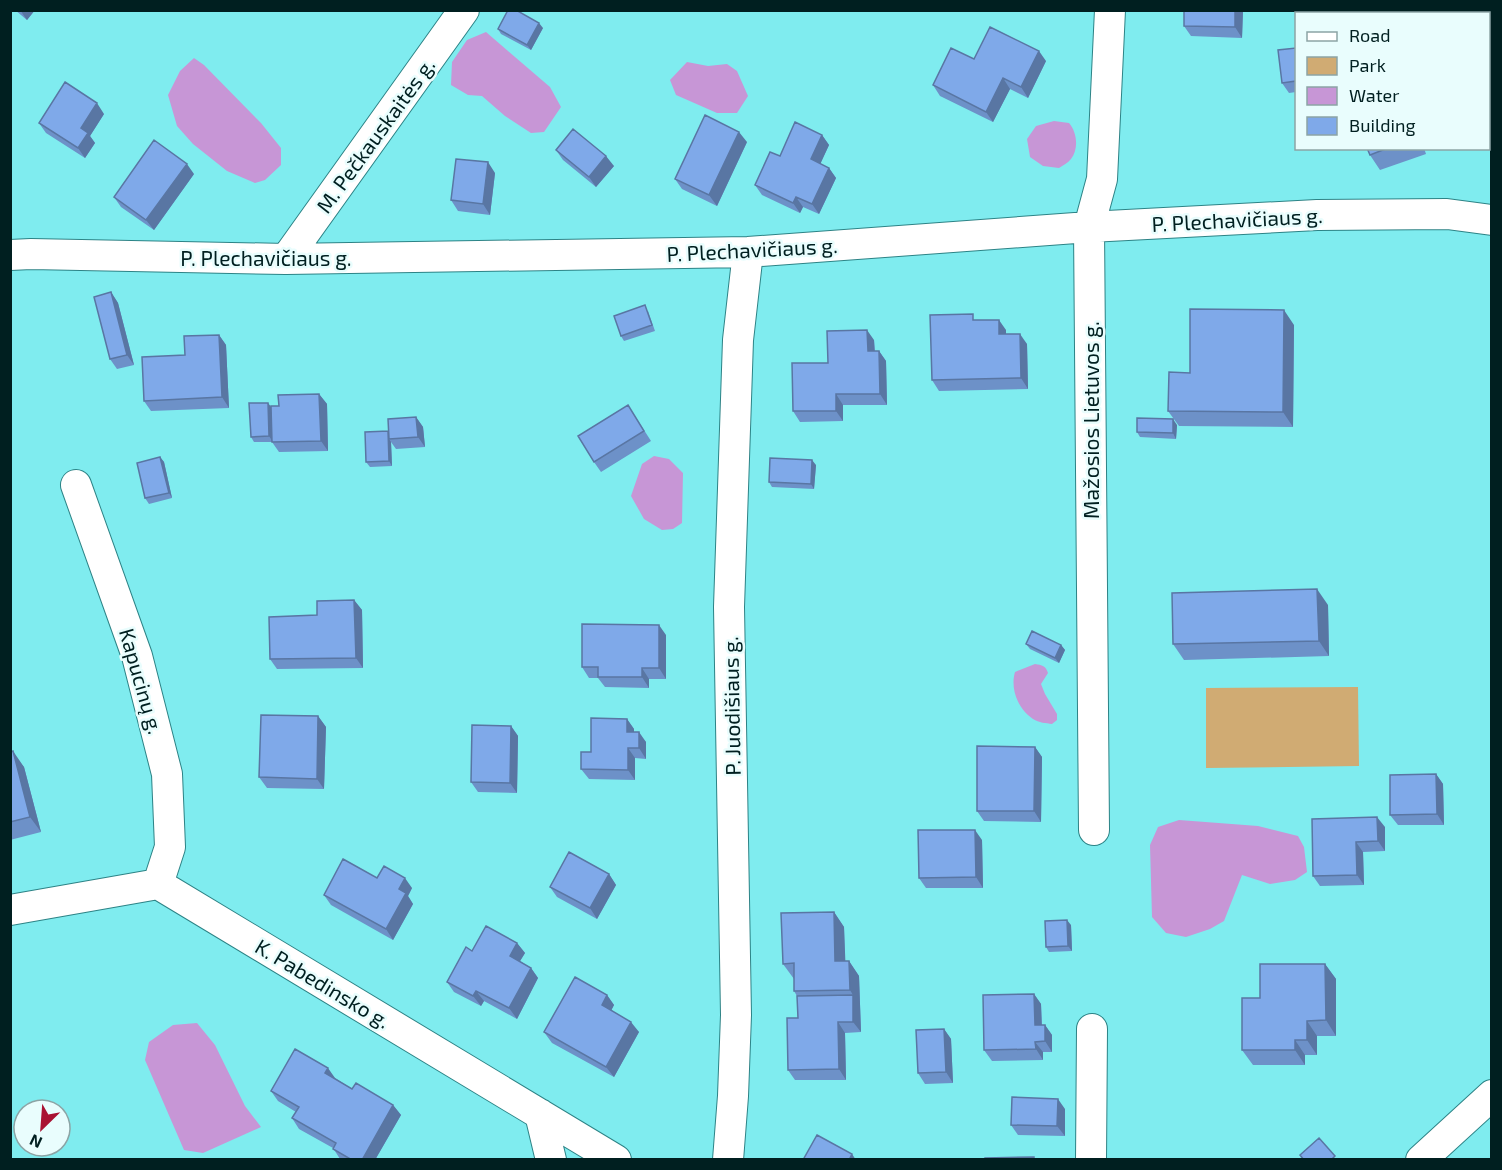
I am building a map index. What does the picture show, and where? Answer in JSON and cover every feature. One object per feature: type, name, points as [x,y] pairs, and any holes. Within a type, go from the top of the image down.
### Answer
[{"type":"street","name":"M. Pečkauskaitės g.","points":[[286,259],[464,10]]},
{"type":"street","name":"Mažosios Lietuvos g.","points":[[1094,830],[1089,227],[1102,179],[1110,10]]},
{"type":"street","name":"P. Plechavičiaus g.","points":[[10,255],[286,259],[747,252],[1089,227],[1317,215],[1447,214],[1491,220]]},
{"type":"street","name":"P. Juodišiaus g.","points":[[728,1160],[736,1015],[729,607],[738,340],[747,252]]},
{"type":"street","name":"Kapucinų g.","points":[[75,484],[137,656],[167,774],[170,847],[158,884]]},
{"type":"street","points":[[10,910],[158,884]]},
{"type":"street","name":"K. Pabedinsko g.","points":[[158,884],[616,1160]]},
{"type":"street","points":[[1091,1160],[1092,1029]]},
{"type":"street","points":[[1421,1160],[1491,1095]]},
{"type":"street","points":[[540,1114],[551,1160]]},
{"type":"green space","points":[[1358,687],[1359,766],[1206,768],[1206,688]]},
{"type":"water","points":[[486,32],[550,87],[561,107],[544,132],[531,133],[505,116],[482,96],[468,95],[451,85],[452,62],[467,40]]},
{"type":"water","points":[[194,58],[204,65],[261,123],[281,148],[281,165],[265,180],[255,183],[227,171],[193,144],[177,126],[168,95],[180,71]]},
{"type":"water","points":[[687,62],[708,66],[727,64],[737,71],[748,96],[737,113],[717,113],[676,95],[670,80]]},
{"type":"water","points":[[1054,121],[1069,123],[1076,141],[1074,155],[1059,168],[1043,166],[1030,157],[1027,139],[1036,126]]},
{"type":"water","points":[[654,456],[669,459],[683,473],[682,523],[673,529],[662,530],[644,519],[631,496],[642,464]]},
{"type":"water","points":[[1035,664],[1043,666],[1048,673],[1041,684],[1057,714],[1057,720],[1052,724],[1033,719],[1023,710],[1016,698],[1015,672]]},
{"type":"water","points":[[1179,820],[1258,826],[1298,836],[1304,847],[1307,872],[1295,880],[1270,884],[1242,875],[1224,921],[1210,929],[1186,937],[1166,933],[1152,917],[1150,845],[1158,827]]},
{"type":"water","points":[[197,1023],[215,1045],[245,1106],[261,1127],[203,1153],[184,1150],[145,1060],[149,1042],[173,1025]]},
{"type":"building","points":[[508,10],[516,10],[539,23],[527,45],[498,29]]},
{"type":"building","points":[[1184,10],[1235,10],[1235,27],[1184,26]]},
{"type":"building","points":[[990,27],[1039,51],[1021,87],[1003,78],[986,112],[933,85],[951,48],[974,59]]},
{"type":"building","points":[[1295,48],[1295,81],[1282,83],[1278,50]]},
{"type":"building","points":[[65,82],[97,103],[81,128],[88,133],[78,148],[39,123]]},
{"type":"building","points":[[705,115],[739,132],[709,195],[675,179]]},
{"type":"building","points":[[795,122],[822,135],[811,159],[829,168],[812,204],[796,197],[793,203],[755,185],[770,152],[780,156]]},
{"type":"building","points":[[573,129],[606,156],[589,177],[556,150]]},
{"type":"building","points":[[154,140],[187,164],[146,220],[114,197]]},
{"type":"building","points":[[1368,150],[1383,150],[1370,155]]},
{"type":"building","points":[[456,159],[488,162],[483,204],[451,200]]},
{"type":"building","points":[[111,292],[127,355],[110,359],[94,297]]},
{"type":"building","points":[[645,305],[652,325],[621,336],[614,316]]},
{"type":"building","points":[[1190,309],[1284,310],[1283,412],[1168,411],[1169,372],[1190,373]]},
{"type":"building","points":[[973,314],[973,320],[999,320],[999,334],[1020,334],[1021,378],[932,380],[930,315]]},
{"type":"building","points":[[867,330],[868,351],[879,351],[880,394],[836,394],[836,411],[793,411],[792,363],[828,363],[827,331]]},
{"type":"building","points":[[219,335],[222,397],[144,401],[142,357],[185,355],[184,336]]},
{"type":"building","points":[[319,394],[321,441],[272,442],[271,406],[279,406],[278,395]]},
{"type":"building","points":[[249,403],[268,403],[269,436],[251,437]]},
{"type":"building","points":[[628,405],[644,431],[594,462],[578,436]]},
{"type":"building","points":[[416,417],[418,437],[389,439],[388,419]]},
{"type":"building","points":[[1137,418],[1173,419],[1173,433],[1137,432]]},
{"type":"building","points":[[388,431],[389,461],[366,462],[365,432]]},
{"type":"building","points":[[160,457],[169,493],[145,498],[137,463]]},
{"type":"building","points":[[770,458],[812,460],[811,484],[769,482]]},
{"type":"building","points":[[1317,589],[1319,641],[1173,644],[1172,593]]},
{"type":"building","points":[[354,600],[356,658],[270,659],[269,617],[317,615],[317,601]]},
{"type":"building","points":[[582,624],[659,625],[659,668],[642,668],[642,677],[598,677],[598,667],[582,667]]},
{"type":"building","points":[[1032,631],[1061,645],[1055,658],[1026,644]]},
{"type":"building","points":[[261,715],[318,716],[317,779],[259,777]]},
{"type":"building","points":[[591,718],[627,719],[627,732],[639,732],[639,748],[628,748],[628,770],[581,769],[581,752],[591,752]]},
{"type":"building","points":[[472,725],[511,726],[510,783],[471,782]]},
{"type":"building","points":[[977,746],[1035,747],[1034,811],[977,811]]},
{"type":"building","points":[[13,751],[30,817],[10,822],[10,752]]},
{"type":"building","points":[[1436,774],[1437,814],[1390,815],[1390,775]]},
{"type":"building","points":[[1377,817],[1378,841],[1356,842],[1357,875],[1313,876],[1312,819]]},
{"type":"building","points":[[918,830],[975,830],[976,877],[919,878]]},
{"type":"building","points":[[569,852],[609,874],[590,908],[550,887]]},
{"type":"building","points":[[343,859],[377,878],[384,866],[405,878],[399,889],[406,893],[386,929],[324,895]]},
{"type":"building","points":[[834,912],[835,961],[849,961],[850,990],[794,991],[794,963],[783,964],[781,913]]},
{"type":"building","points":[[1067,920],[1068,946],[1046,947],[1045,921]]},
{"type":"building","points":[[486,926],[517,943],[510,956],[531,968],[509,1008],[476,991],[473,996],[447,982],[466,947],[472,951]]},
{"type":"building","points":[[1260,964],[1325,964],[1326,1020],[1307,1021],[1307,1040],[1295,1040],[1295,1050],[1242,1050],[1242,998],[1260,998]]},
{"type":"building","points":[[575,977],[607,995],[602,1005],[631,1022],[606,1067],[544,1032]]},
{"type":"building","points":[[1034,994],[1035,1025],[1045,1025],[1045,1041],[1035,1042],[1036,1049],[984,1050],[983,995]]},
{"type":"building","points":[[853,995],[853,1022],[838,1022],[839,1069],[788,1070],[787,1018],[798,1018],[797,996]]},
{"type":"building","points":[[944,1029],[946,1072],[918,1073],[916,1030]]},
{"type":"building","points":[[295,1049],[328,1068],[325,1073],[352,1089],[356,1083],[393,1105],[362,1160],[352,1160],[333,1149],[336,1143],[292,1118],[299,1107],[271,1091]]},
{"type":"building","points":[[1012,1097],[1058,1099],[1057,1126],[1011,1125]]},
{"type":"building","points":[[817,1135],[852,1154],[849,1160],[803,1160]]},
{"type":"building","points":[[1319,1138],[1335,1156],[1331,1160],[1304,1160],[1300,1155]]},
{"type":"building","points":[[1034,1157],[1034,1160],[985,1160],[985,1158]]}]
